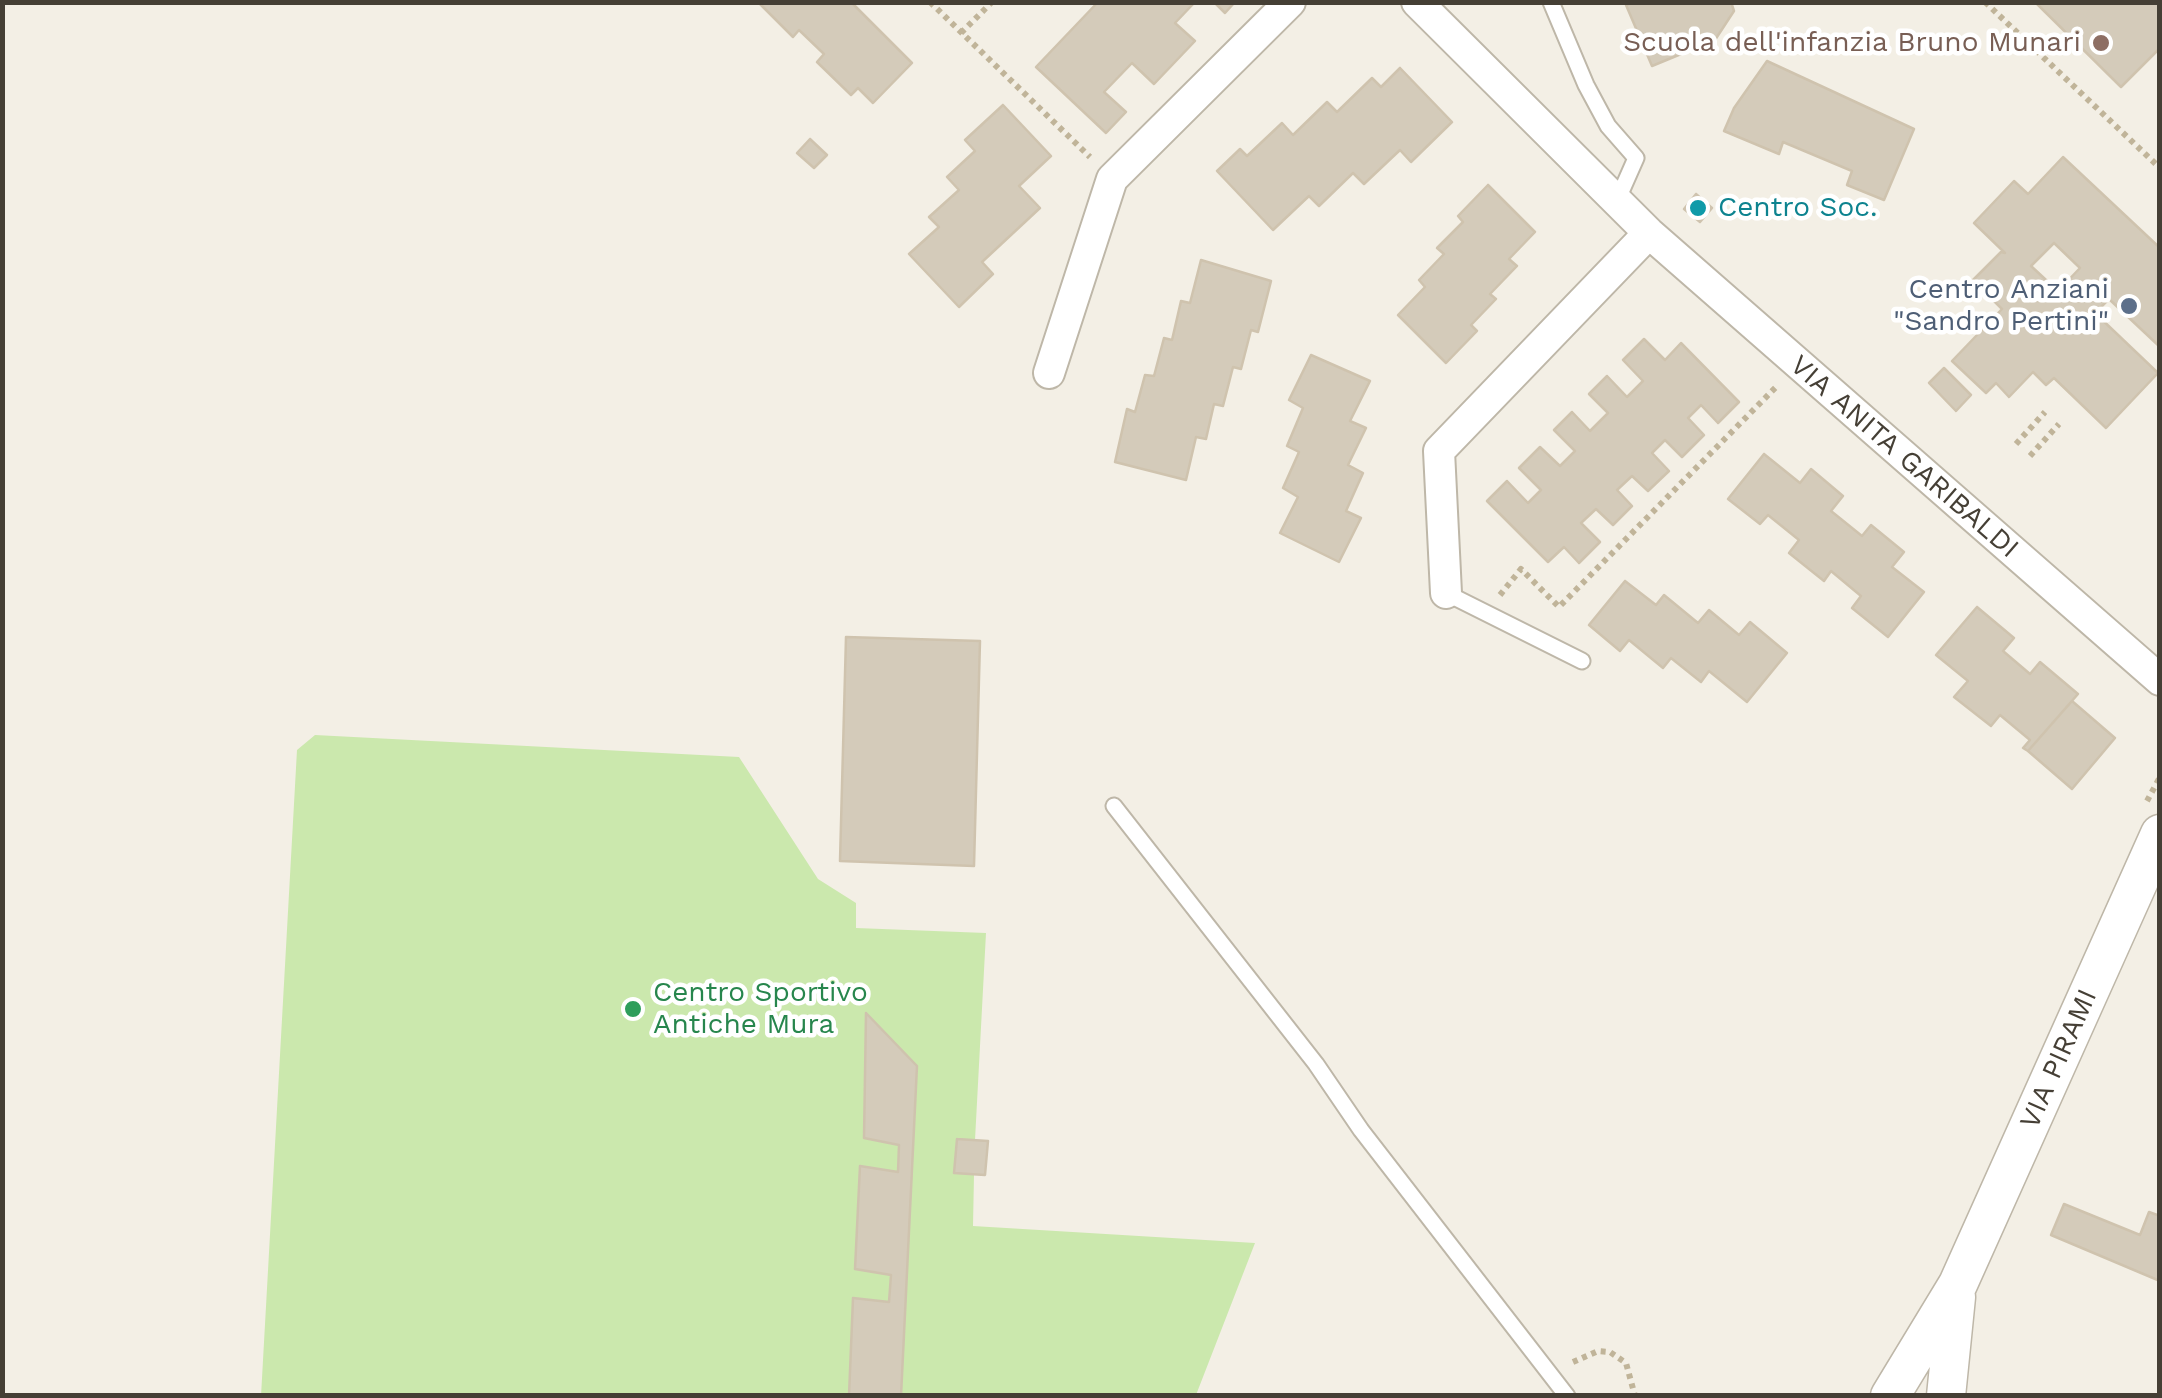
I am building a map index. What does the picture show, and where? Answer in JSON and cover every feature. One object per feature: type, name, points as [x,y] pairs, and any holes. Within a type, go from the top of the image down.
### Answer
[{"type":"street","points":[[1049,373],[1112,179],[1290,2]]},
{"type":"street","name":"VIA ANITA GARIBALDI","points":[[1417,2],[1648,233],[2160,680]]},
{"type":"street","points":[[1446,593],[1440,451],[1648,233]]},
{"type":"street","name":"VIA PIRAMI","points":[[1890,1396],[1958,1284],[2160,834]]},
{"type":"street","name":"VIA PIRAMI","points":[[1946,1396],[1958,1284]]},
{"type":"lane","points":[[1550,2],[1608,126],[1636,158],[1616,201]]},
{"type":"lane","points":[[1446,593],[1582,662]]},
{"type":"lane","points":[[1114,806],[1316,1064],[1361,1130],[1567,1396]]},
{"type":"path","points":[[930,2],[1112,179]]},
{"type":"path","points":[[962,32],[992,2]]},
{"type":"path","points":[[1985,2],[2160,168]]},
{"type":"path","points":[[1486,613],[1521,569],[1559,606],[1782,382]]},
{"type":"path","points":[[2016,444],[2045,412]]},
{"type":"path","points":[[2030,456],[2059,424]]},
{"type":"path","points":[[1552,1378],[1583,1355],[1598,1350],[1610,1352],[1626,1363],[1635,1396]]},
{"type":"green space","name":"Centro Sportivo Antiche Mura","points":[[315,735],[739,757],[818,879],[856,903],[856,928],[986,933],[975,1140],[988,1141],[985,1175],[974,1175],[973,1226],[1255,1243],[1196,1395],[261,1396],[297,750]]},
{"type":"building","points":[[758,2],[851,2],[912,63],[873,103],[858,88],[851,95],[817,62],[824,54],[799,30],[793,37]]},
{"type":"building","points":[[1098,2],[1195,2],[1175,23],[1195,41],[1154,84],[1132,63],[1104,92],[1126,112],[1106,133],[1036,67]]},
{"type":"building","points":[[1214,2],[1235,2],[1225,13]]},
{"type":"building","points":[[1731,2],[1734,11],[1715,40],[1652,66],[1626,5]]},
{"type":"building","points":[[2035,2],[2160,2],[2160,48],[2121,87]]},
{"type":"building","points":[[1767,61],[1914,129],[1884,200],[1847,185],[1852,171],[1783,142],[1779,154],[1724,131],[1734,108]]},
{"type":"building","points":[[1400,68],[1452,122],[1411,162],[1400,150],[1364,184],[1353,173],[1319,206],[1309,196],[1273,230],[1217,171],[1240,149],[1247,156],[1282,123],[1293,135],[1327,102],[1337,112],[1372,78],[1381,87]]},
{"type":"building","points":[[1003,105],[1051,156],[1019,186],[1040,208],[982,262],[993,274],[959,307],[909,254],[939,227],[929,217],[959,190],[947,177],[975,151],[965,140]]},
{"type":"building","points":[[810,139],[827,155],[814,168],[797,153]]},
{"type":"building","points":[[2063,157],[2160,248],[2160,347],[2109,299],[2095,313],[2158,373],[2106,428],[2054,378],[2046,385],[2033,372],[2009,397],[1996,383],[1986,393],[1952,361],[2002,309],[1973,280],[2001,252],[2005,253],[1974,223],[2014,181],[2028,194]],"holes":[[[2054,243],[2080,268],[2058,291],[2031,266]]]},
{"type":"building","points":[[1488,185],[1535,232],[1509,259],[1517,266],[1490,294],[1496,299],[1471,325],[1477,331],[1446,363],[1398,315],[1425,287],[1419,280],[1444,254],[1437,248],[1463,222],[1458,216]]},
{"type":"building","name":"Centro Soc.","points":[[1696,194],[1712,208],[1700,222],[1684,209]]},
{"type":"building","points":[[1201,260],[1271,281],[1258,332],[1251,330],[1241,369],[1233,367],[1223,406],[1214,404],[1206,439],[1196,437],[1186,480],[1115,462],[1127,409],[1135,412],[1145,375],[1154,376],[1164,338],[1172,340],[1181,301],[1190,303]]},
{"type":"building","points":[[1644,339],[1665,360],[1681,343],[1739,402],[1718,423],[1701,405],[1688,418],[1704,435],[1682,457],[1665,440],[1652,453],[1669,471],[1648,491],[1632,476],[1617,490],[1632,506],[1613,525],[1596,509],[1581,523],[1600,542],[1579,563],[1564,547],[1548,562],[1487,501],[1507,481],[1528,503],[1541,490],[1519,468],[1540,447],[1560,466],[1575,451],[1554,430],[1572,412],[1590,431],[1608,413],[1589,394],[1607,376],[1627,397],[1643,381],[1623,360]]},
{"type":"building","points":[[1311,355],[1370,381],[1350,421],[1366,428],[1348,465],[1363,473],[1346,511],[1361,518],[1339,562],[1280,533],[1298,497],[1283,488],[1299,452],[1287,446],[1303,408],[1289,400]]},
{"type":"building","points":[[1944,368],[1971,395],[1956,411],[1929,383]]},
{"type":"building","points":[[1764,454],[1800,483],[1811,469],[1843,496],[1831,511],[1862,536],[1871,525],[1904,552],[1892,567],[1924,592],[1888,637],[1852,608],[1861,596],[1831,571],[1824,581],[1789,553],[1799,540],[1768,515],[1760,524],[1728,499]]},
{"type":"building","points":[[1625,581],[1656,605],[1664,595],[1698,623],[1709,610],[1739,635],[1750,622],[1787,653],[1747,702],[1709,671],[1701,682],[1671,658],[1663,668],[1629,640],[1620,651],[1589,625]]},
{"type":"building","points":[[1977,607],[2014,638],[2003,651],[2030,674],[2040,662],[2078,694],[2028,751],[2023,748],[2030,740],[2000,715],[1991,726],[1954,697],[1968,681],[1936,655]]},
{"type":"building","points":[[846,637],[980,641],[974,866],[840,861]]},
{"type":"building","points":[[2072,701],[2115,738],[2072,789],[2028,751]]},
{"type":"building","points":[[866,1013],[917,1066],[901,1396],[849,1396],[853,1298],[889,1302],[891,1275],[855,1269],[860,1166],[898,1172],[899,1145],[864,1138]]},
{"type":"building","points":[[957,1139],[988,1141],[985,1175],[954,1173]]},
{"type":"building","points":[[2064,1204],[2140,1235],[2149,1212],[2160,1216],[2160,1281],[2051,1235]]},
{"type":"place","name":"Scuola dell'infanzia Bruno Munari","points":[[2101,43]]},
{"type":"place","name":"Centro Soc.","points":[[1698,208]]},
{"type":"place","name":"Centro Anziani \"Sandro Pertini\"","points":[[2129,306]]},
{"type":"place","name":"Centro Sportivo Antiche Mura","points":[[633,1009]]}]
